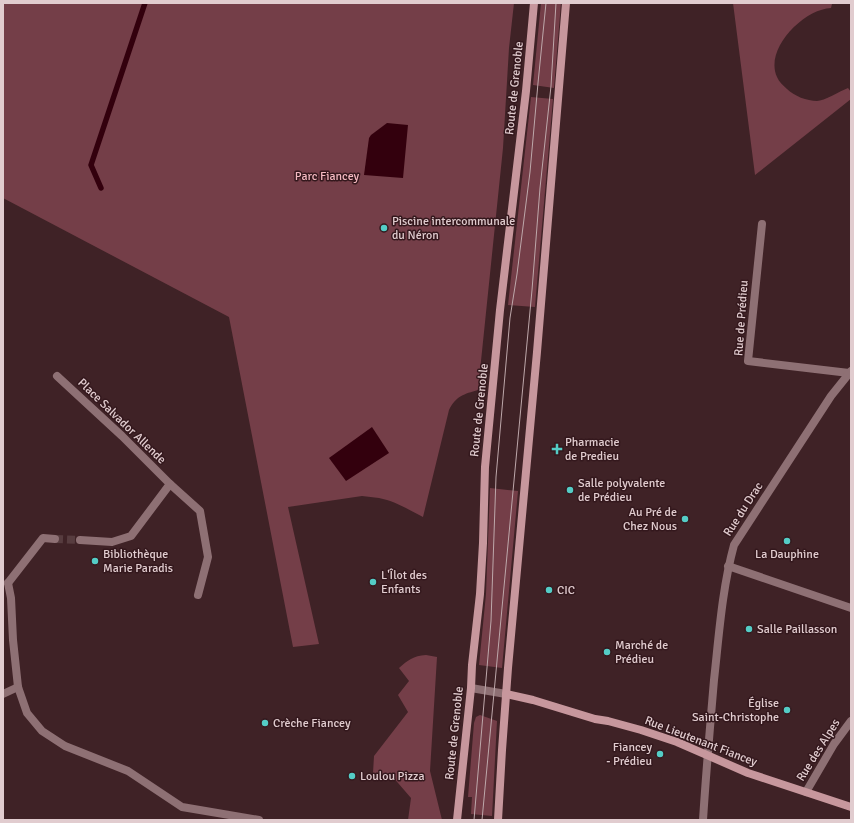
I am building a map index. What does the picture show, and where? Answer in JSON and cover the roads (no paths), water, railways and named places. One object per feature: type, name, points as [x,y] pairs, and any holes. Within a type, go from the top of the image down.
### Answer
[{"type":"main road","name":"Route de Grenoble","points":[[457,820],[480,594],[485,466],[500,310],[526,91],[534,3]]},
{"type":"main road","points":[[498,820],[508,668],[541,313],[566,3]]},
{"type":"main road","name":"Rue Lieutenant Fiancey","points":[[506,694],[533,700],[595,719],[608,721],[677,742],[748,773],[851,807]]},
{"type":"street","name":"Rue de Prédieu","points":[[762,224],[748,362],[850,372]]},
{"type":"street","name":"Rue du Drac","points":[[703,820],[720,623],[728,566],[734,545],[831,396],[850,372]]},
{"type":"street","name":"Place Salvador Allende","points":[[57,376],[200,511],[208,557],[198,595]]},
{"type":"street","points":[[80,540],[112,542],[131,536],[170,484]]},
{"type":"street","points":[[55,539],[43,538],[6,582],[11,598],[18,687],[30,717],[42,732],[65,746],[128,771],[182,807],[259,820]]},
{"type":"street","points":[[728,566],[851,608]]},
{"type":"street","points":[[3,694],[18,687]]},
{"type":"street","name":"Rue Lieutenant Fiancey","points":[[471,688],[506,694]]},
{"type":"street","name":"Rue des Alpes","points":[[806,792],[834,744],[851,721]]},
{"type":"waterway","points":[[101,188],[91,165],[145,3]]},
{"type":"tunnel","points":[[55,539],[80,540]]},
{"type":"tram line","points":[[474,820],[491,621],[496,477],[510,318],[530,172],[546,3]]},
{"type":"tram line","points":[[482,820],[532,290],[540,188],[551,86],[556,3]]},
{"type":"place","name":"Piscine intercommunale du Néron","points":[[384,228]]},
{"type":"place","name":"Pharmacie de Predieu","points":[[557,449]]},
{"type":"place","name":"Salle polyvalente de Prédieu","points":[[570,490]]},
{"type":"place","name":"Au Pré de Chez Nous","points":[[685,519]]},
{"type":"place","name":"La Dauphine","points":[[787,541]]},
{"type":"place","name":"Bibliothèque Marie Paradis","points":[[95,561]]},
{"type":"place","name":"L'Îlot des Enfants","points":[[373,582]]},
{"type":"place","name":"CIC","points":[[549,590]]},
{"type":"place","name":"Salle Paillasson","points":[[749,629]]},
{"type":"place","name":"Marché de Prédieu","points":[[607,652]]},
{"type":"place","name":"Église Saint-Christophe","points":[[787,710]]},
{"type":"place","name":"Crèche Fiancey","points":[[265,723]]},
{"type":"place","name":"Fiancey - Prédieu","points":[[660,754]]},
{"type":"place","name":"Loulou Pizza","points":[[352,776]]},
{"type":"park label","name":"Parc Fiancey","points":[[327,176]]}]
